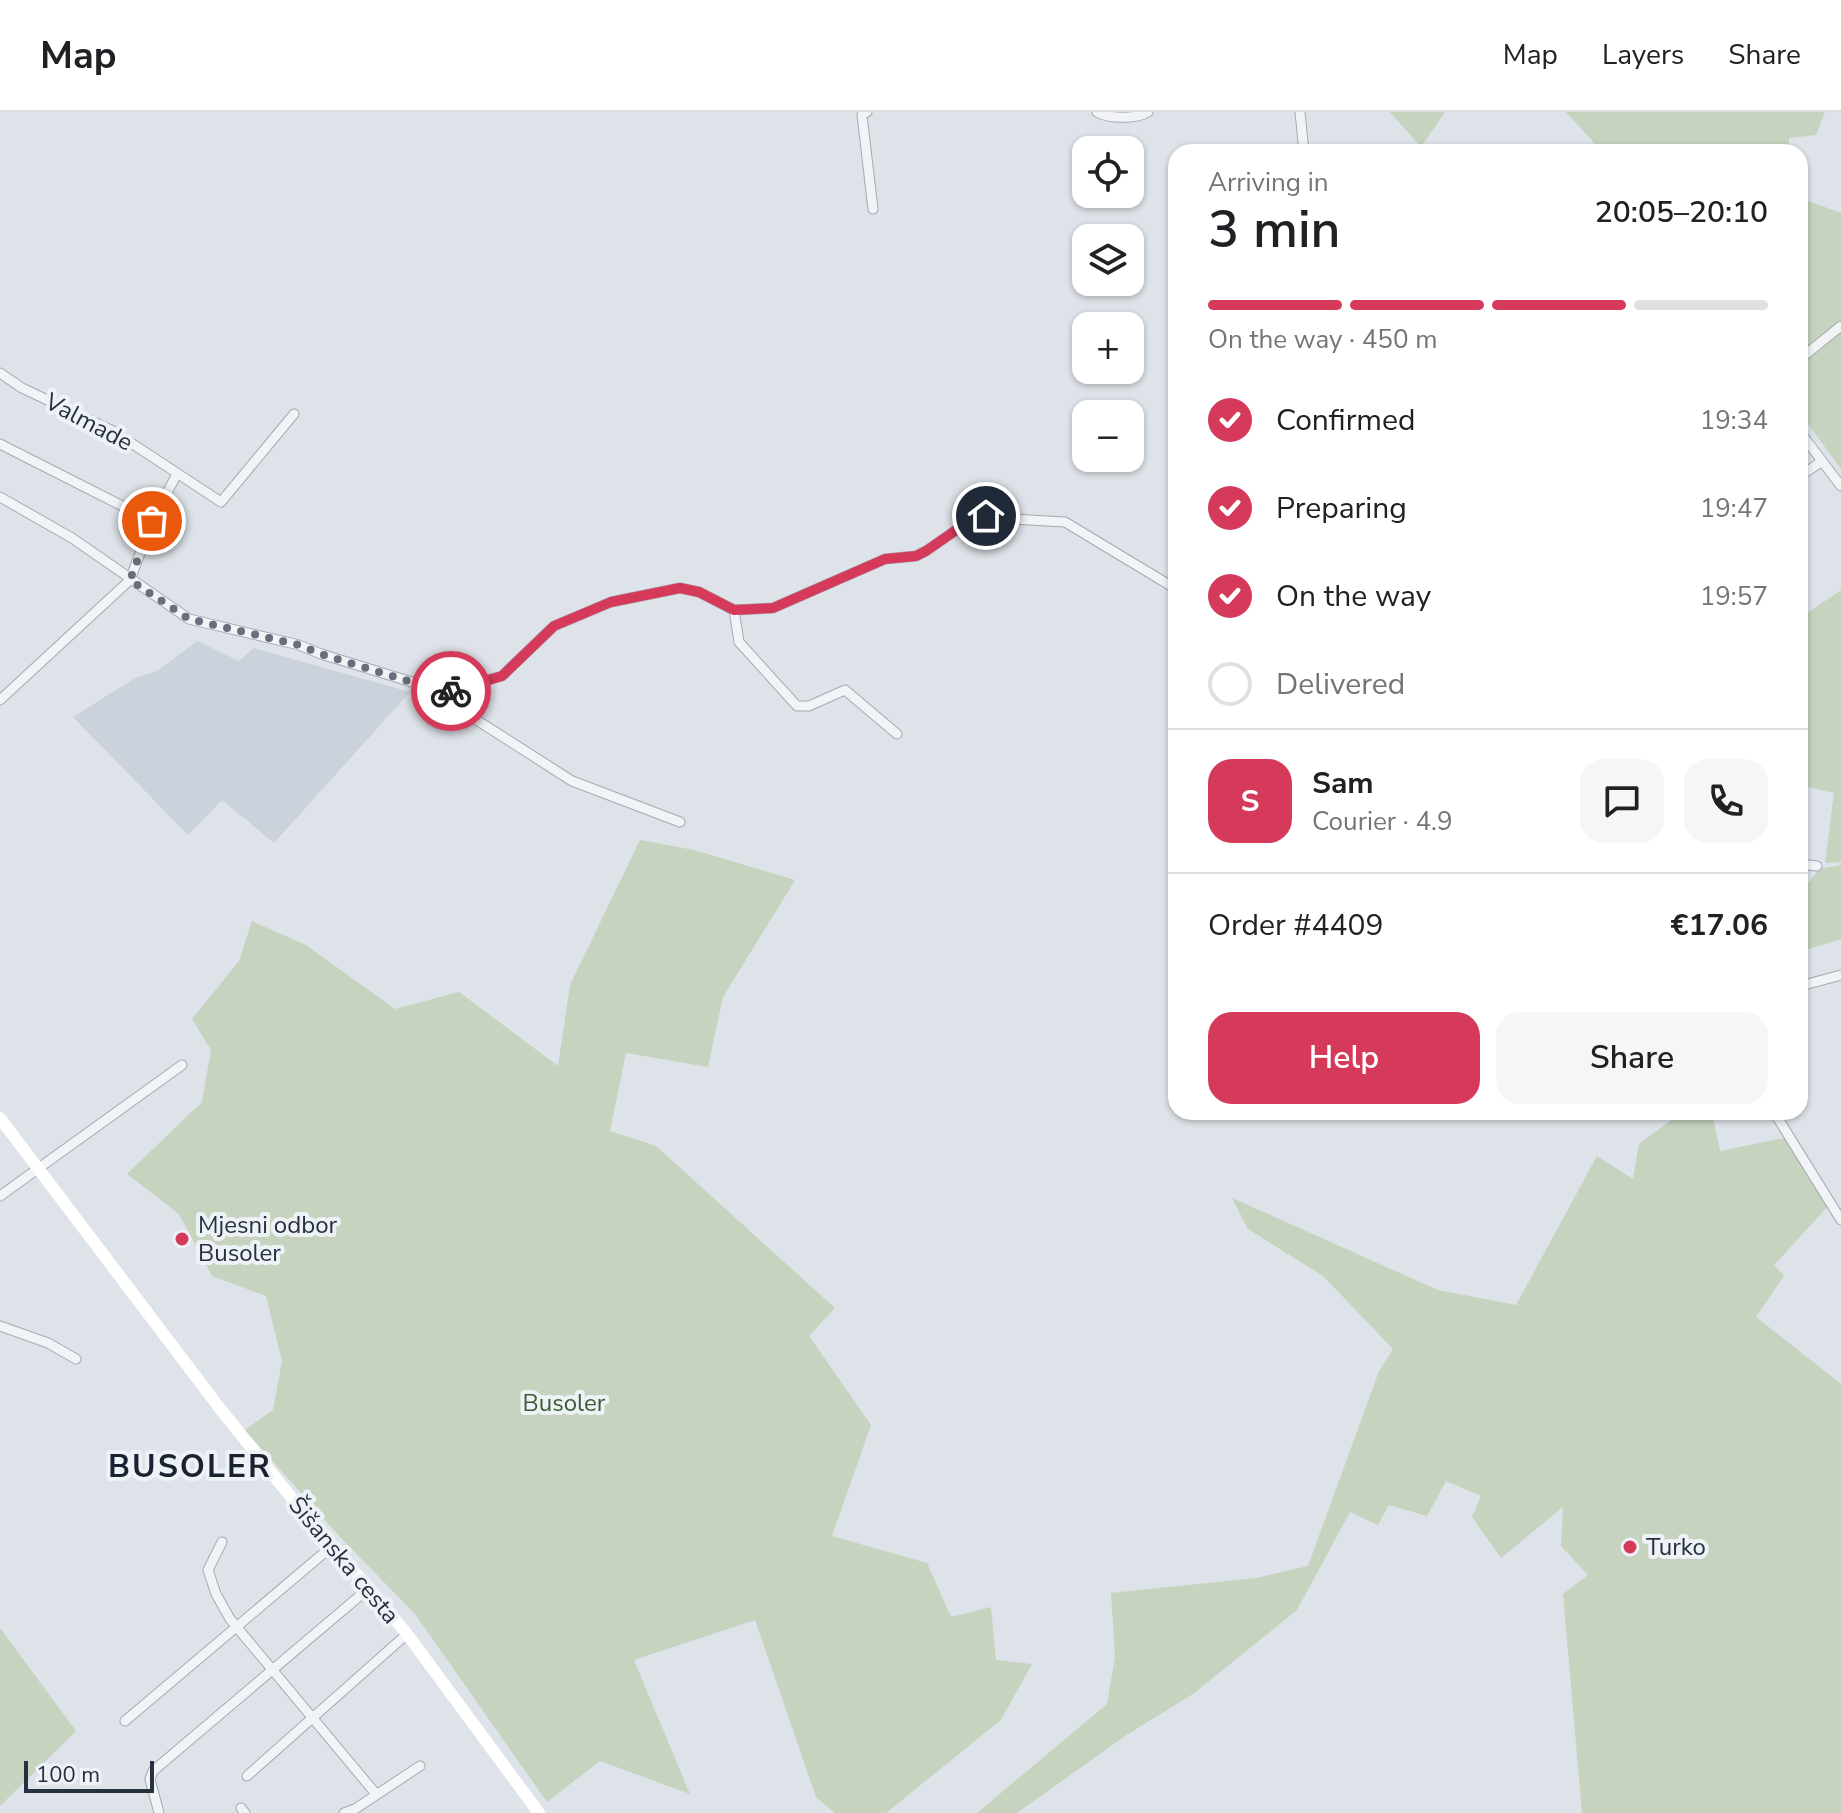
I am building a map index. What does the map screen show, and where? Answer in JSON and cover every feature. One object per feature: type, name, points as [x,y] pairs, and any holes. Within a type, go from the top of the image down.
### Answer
[{"type":"main road","name":"Šišanska cesta","points":[[0,1118],[218,1406],[331,1547],[407,1634],[539,1813]]},
{"type":"street","points":[[867,112],[862,115],[873,209]]},
{"type":"street","points":[[1097,112],[1103,116],[1141,116],[1148,112]]},
{"type":"street","points":[[1300,112],[1303,144]]},
{"type":"street","points":[[1808,353],[1841,326]]},
{"type":"street","name":"Valmade","points":[[0,373],[22,388],[113,431],[221,502],[294,414]]},
{"type":"street","points":[[1808,443],[1841,486]]},
{"type":"street","points":[[0,444],[152,521]]},
{"type":"street","points":[[1808,471],[1821,462]]},
{"type":"street","points":[[0,700],[130,580],[152,521],[177,474]]},
{"type":"street","points":[[0,497],[72,538],[189,619],[299,645],[415,683],[572,781],[680,822]]},
{"type":"street","points":[[436,694],[502,676],[554,626],[611,602],[680,588],[699,592],[734,610],[773,608],[885,559],[916,556],[975,517],[1065,522],[1168,584]]},
{"type":"street","points":[[734,610],[739,642],[797,706],[809,706],[845,690],[897,734]]},
{"type":"street","points":[[1808,865],[1817,866]]},
{"type":"street","points":[[1808,984],[1841,975]]},
{"type":"street","points":[[0,1196],[182,1065]]},
{"type":"street","points":[[1779,1120],[1841,1220]]},
{"type":"street","points":[[0,1326],[48,1343],[76,1359]]},
{"type":"street","points":[[222,1542],[208,1570],[216,1594],[237,1627],[376,1794]]},
{"type":"street","points":[[125,1721],[331,1547]]},
{"type":"street","points":[[159,1813],[150,1779],[153,1771],[369,1588]]},
{"type":"street","points":[[247,1776],[407,1634]]},
{"type":"street","points":[[344,1813],[420,1766]]},
{"type":"shaded area","points":[[197,641],[239,661],[254,648],[410,692],[274,843],[222,800],[188,835],[73,717],[135,678],[157,671]]},
{"type":"green space","points":[[1390,112],[1445,112],[1423,144],[1418,144]]},
{"type":"green space","points":[[1566,112],[1825,112],[1816,135],[1789,138],[1789,144],[1595,144]]},
{"type":"green space","points":[[1808,201],[1841,213],[1841,469],[1808,424]]},
{"type":"green space","points":[[1841,590],[1841,862],[1825,863],[1834,793],[1808,787],[1808,613]]},
{"type":"green space","name":"Busoler","points":[[640,840],[694,850],[795,880],[723,997],[708,1067],[626,1053],[610,1131],[656,1146],[835,1308],[809,1336],[871,1425],[832,1536],[927,1563],[951,1617],[991,1607],[996,1660],[1032,1664],[1001,1720],[886,1813],[835,1813],[816,1797],[755,1620],[634,1660],[690,1794],[600,1761],[547,1802],[415,1614],[341,1538],[245,1430],[273,1410],[282,1361],[266,1296],[212,1276],[179,1214],[127,1174],[202,1102],[211,1050],[192,1019],[239,961],[252,921],[306,945],[395,1009],[459,992],[558,1066],[570,985]]},
{"type":"green space","points":[[1841,865],[1841,939],[1808,949],[1808,883],[1819,869]]},
{"type":"green space","points":[[1671,1120],[1714,1120],[1720,1151],[1789,1137],[1830,1204],[1774,1265],[1784,1276],[1756,1317],[1841,1384],[1841,1813],[1582,1813],[1563,1594],[1588,1575],[1561,1546],[1563,1507],[1501,1558],[1472,1517],[1481,1496],[1446,1481],[1427,1516],[1389,1505],[1378,1525],[1350,1512],[1297,1610],[1193,1694],[1128,1734],[1017,1813],[977,1813],[1107,1704],[1115,1657],[1111,1593],[1256,1578],[1308,1566],[1379,1371],[1393,1349],[1323,1276],[1248,1229],[1232,1198],[1438,1290],[1516,1305],[1597,1156],[1633,1179],[1639,1144]]},
{"type":"green space","points":[[0,1628],[76,1731],[0,1806]]},
{"type":"way so far","points":[[152,521],[130,580],[189,619],[299,645],[415,683],[436,694],[451,691]]},
{"type":"place","name":"Mjesni odbor Busoler","points":[[182,1239]]},
{"type":"place","name":"Turko","points":[[1630,1547]]},
{"type":"district","name":"BUSOLER","points":[[190,1466]]},
{"type":"route","points":[[451,691],[502,676],[554,626],[611,602],[680,588],[699,592],[734,610],[773,608],[885,559],[916,556],[975,517],[986,516]]}]
